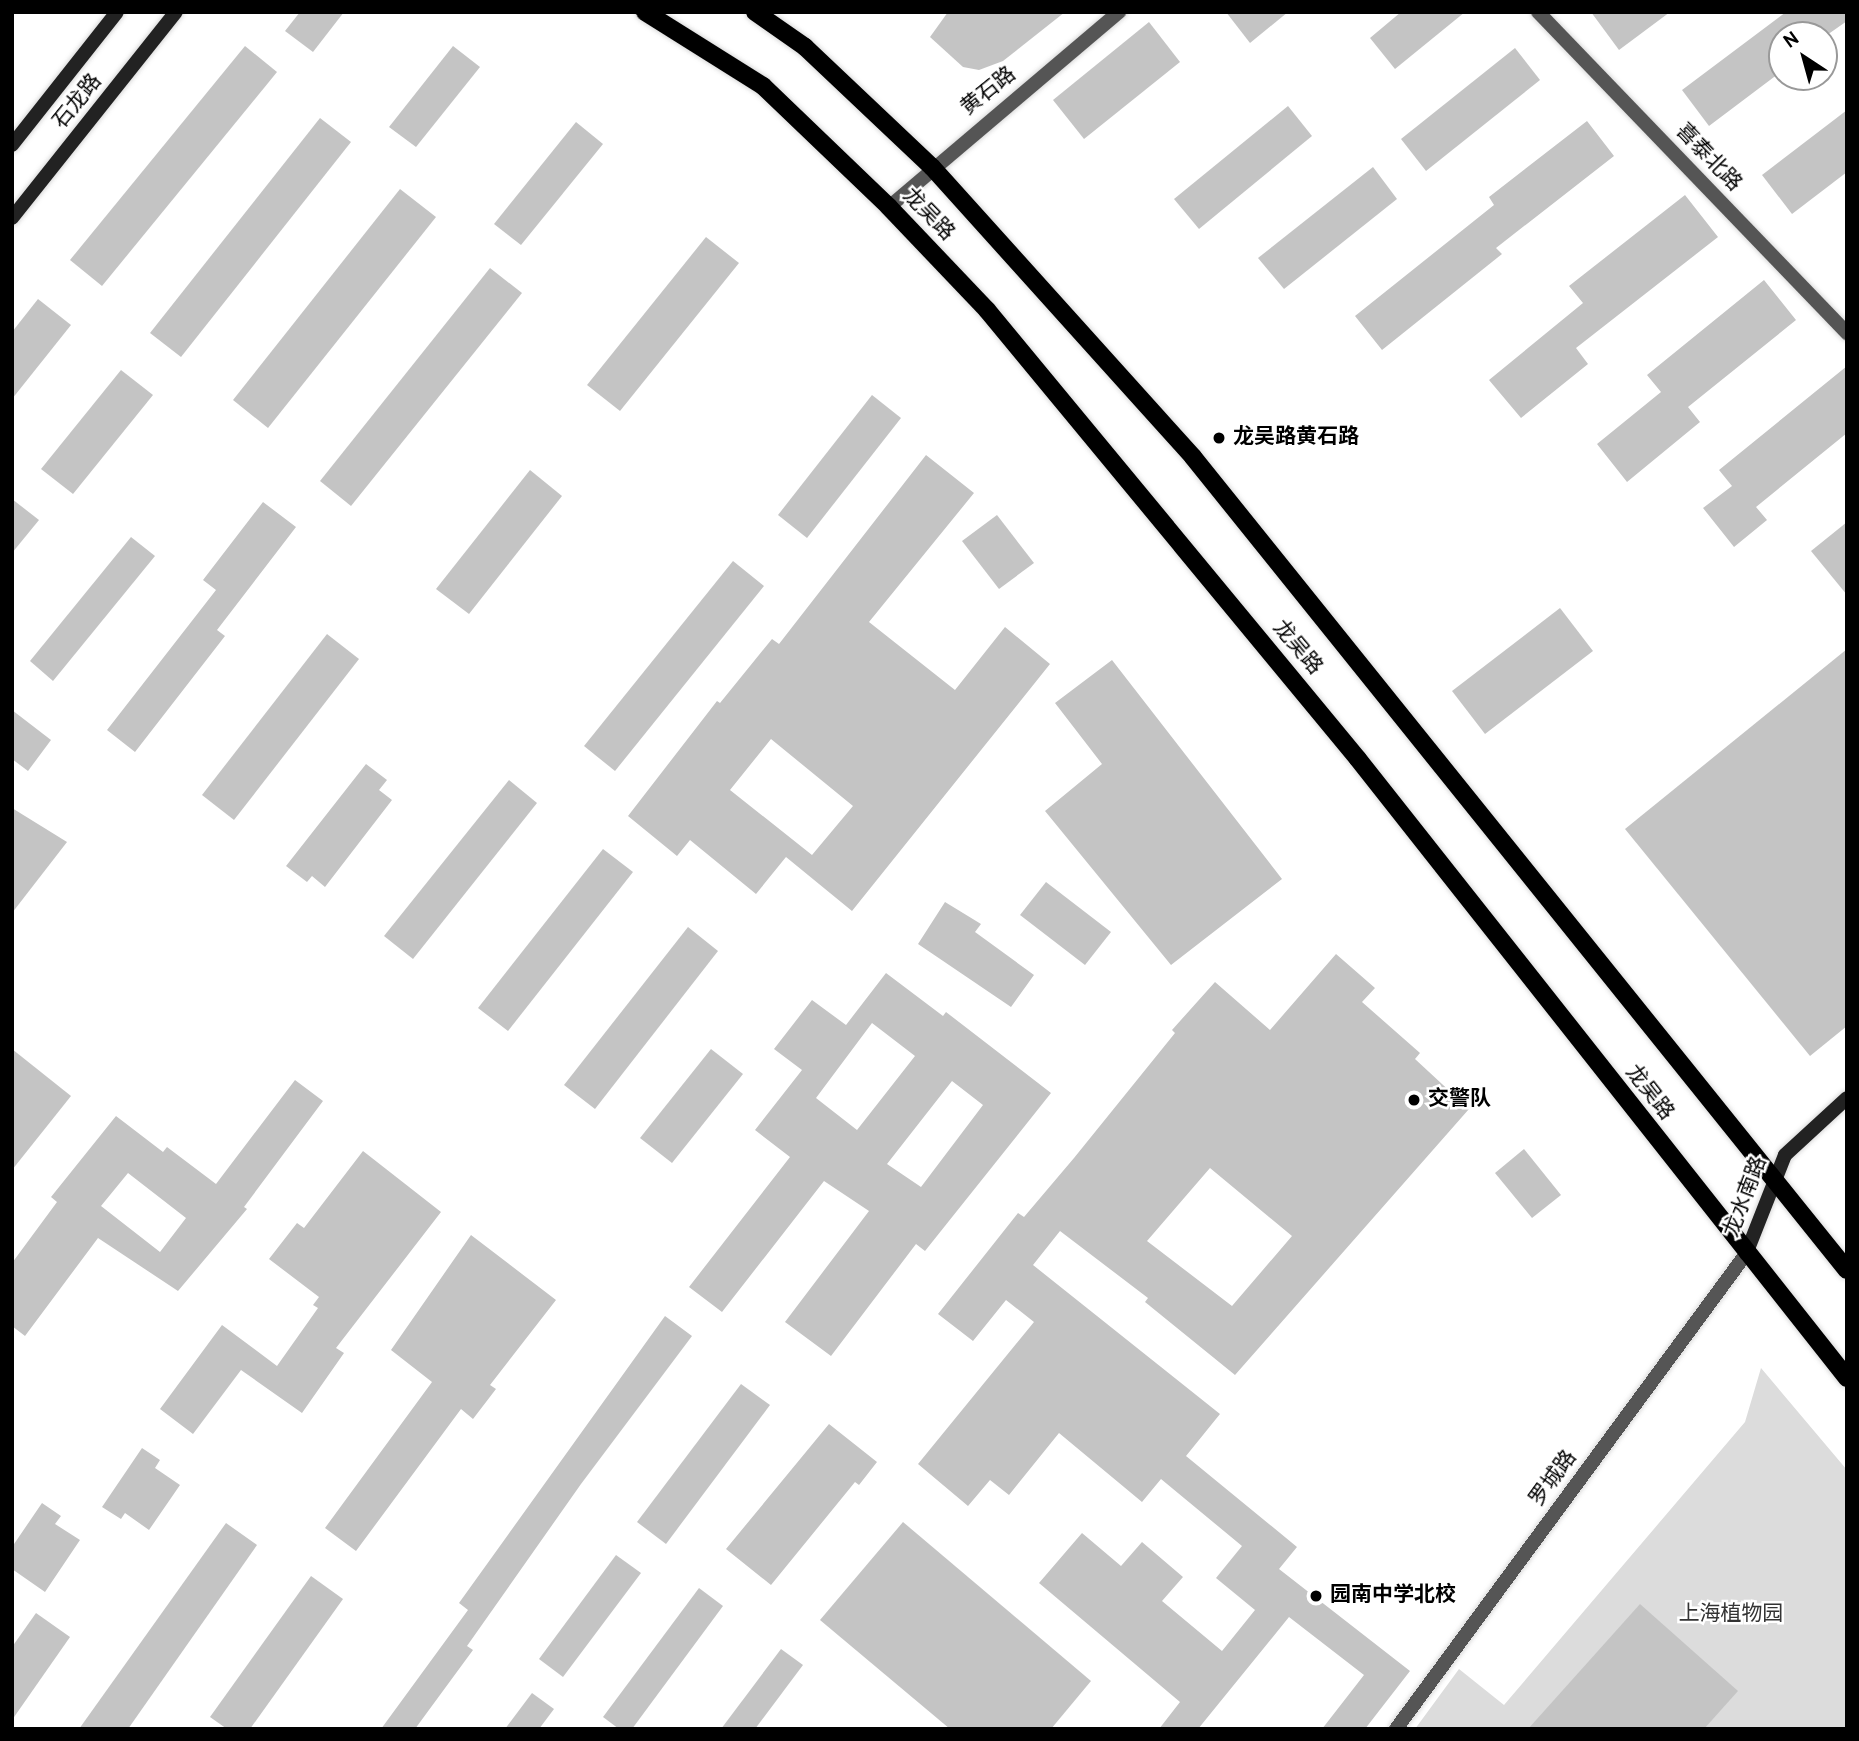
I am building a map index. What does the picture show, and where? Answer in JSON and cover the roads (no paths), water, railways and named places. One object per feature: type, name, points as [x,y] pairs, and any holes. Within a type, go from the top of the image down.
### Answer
[{"type":"main road","name":"石龙路","points":[[12,145],[117,12]]},
{"type":"main road","name":"石龙路","points":[[12,218],[176,12]]},
{"type":"main road","name":"龙吴路","points":[[645,12],[763,86],[889,206],[987,310],[1304,692],[1746,1254],[1847,1378]]},
{"type":"main road","name":"龙吴路","points":[[755,12],[805,47],[932,166],[1193,457],[1847,1269]]},
{"type":"main road","name":"龙水南路","points":[[1746,1254],[1785,1154],[1847,1098]]},
{"type":"street","name":"黄石路","points":[[889,206],[932,166],[1119,12]]},
{"type":"street","name":"喜泰北路","points":[[1538,12],[1847,333]]},
{"type":"street","name":"罗城路","points":[[1396,1729],[1746,1254]]},
{"type":"place","name":"龙吴路黄石路","points":[[1219,438]]},
{"type":"place","name":"交警队","points":[[1414,1100]]},
{"type":"place","name":"园南中学北校","points":[[1316,1596]]},
{"type":"park label","name":"上海植物园","points":[[1731,1615]]}]
